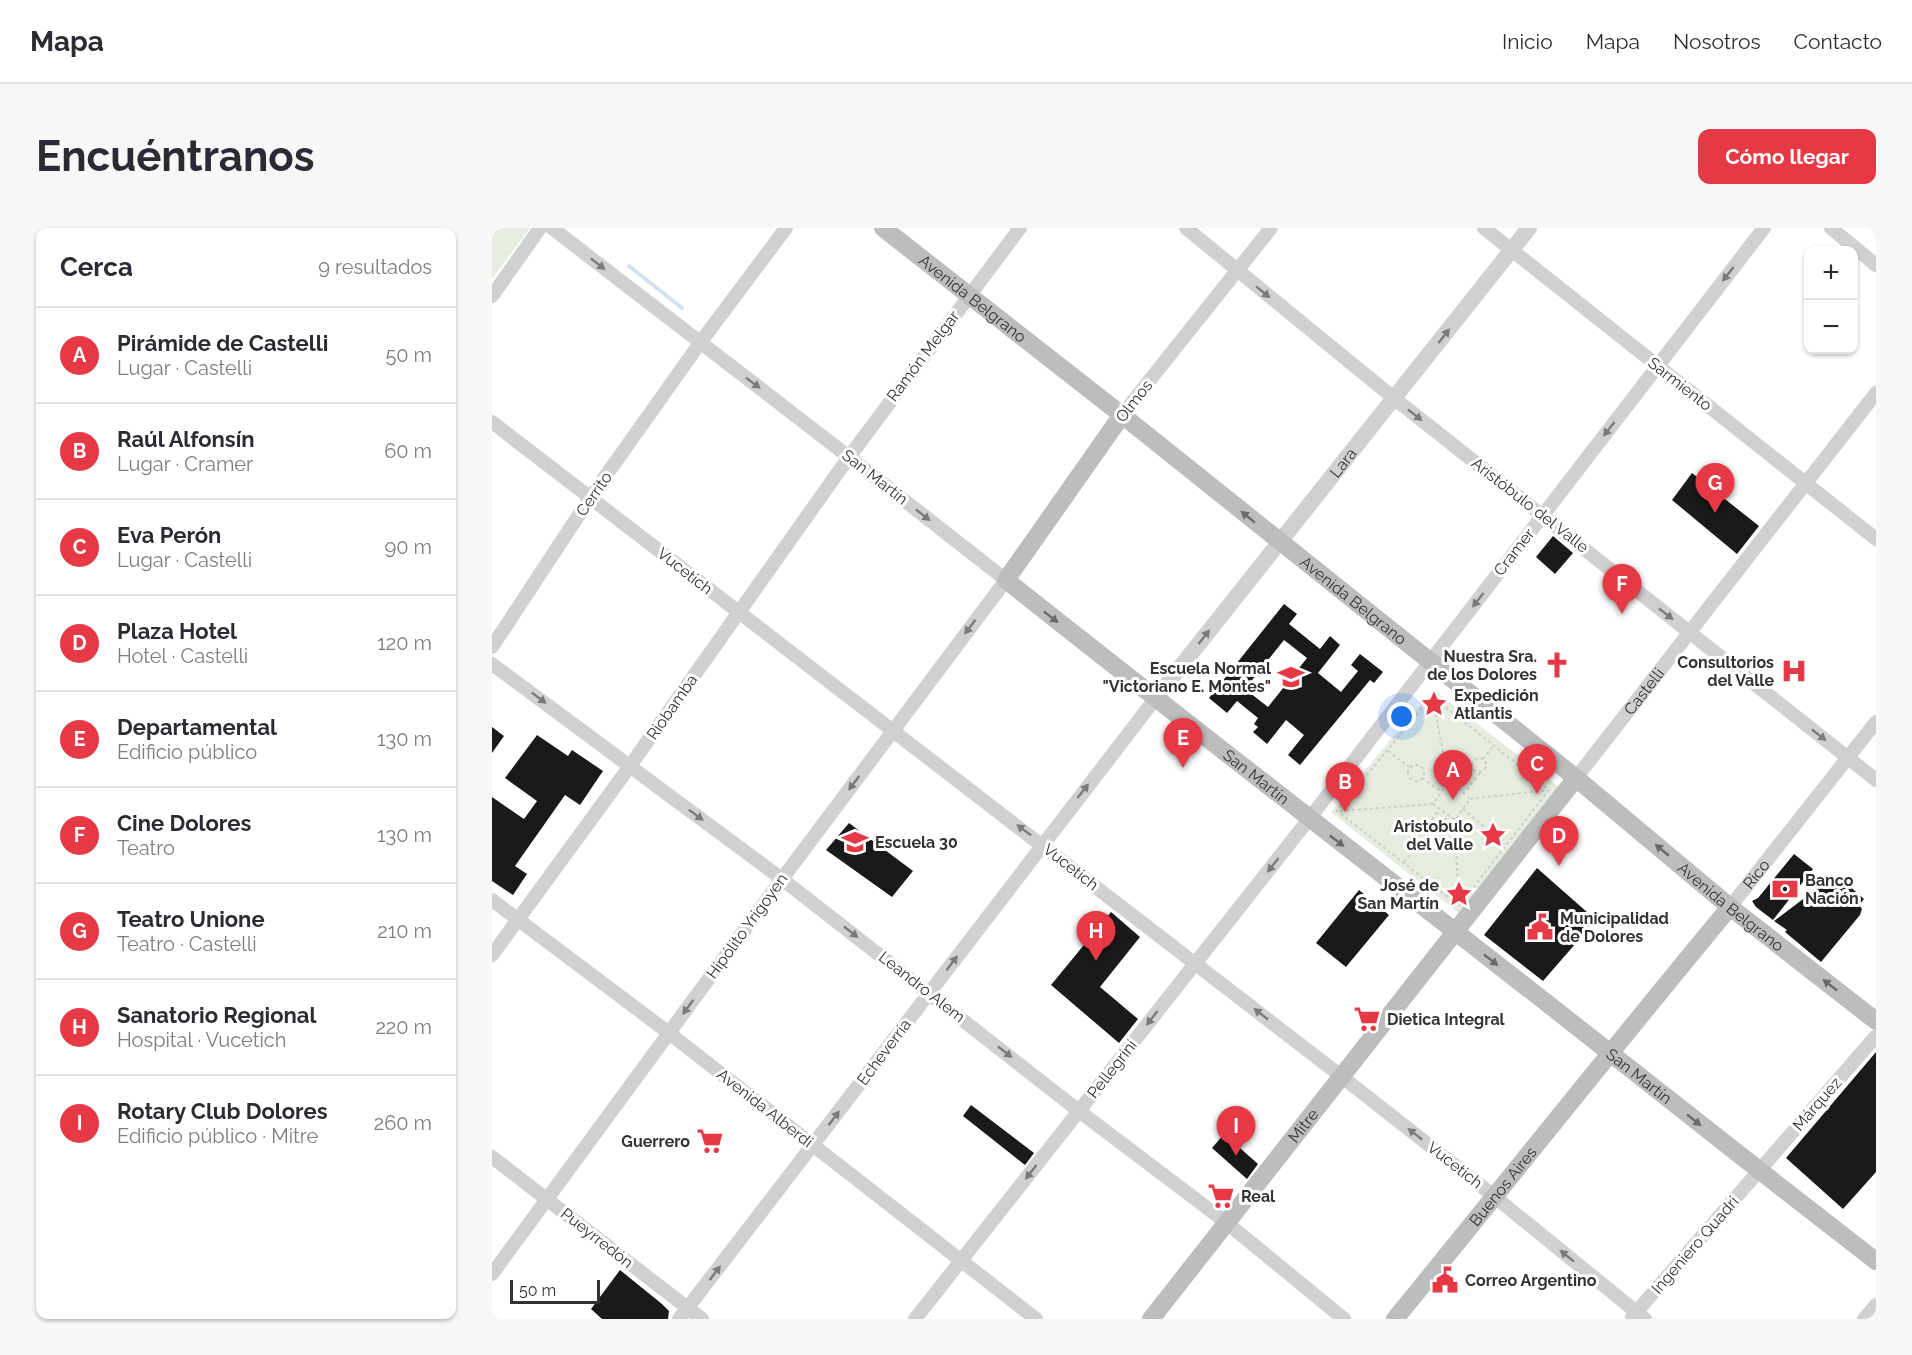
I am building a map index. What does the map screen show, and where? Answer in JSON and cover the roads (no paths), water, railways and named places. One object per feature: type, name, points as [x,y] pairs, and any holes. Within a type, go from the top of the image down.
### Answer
[{"type":"main road","name":"Avenida Belgrano","points":[[883,228],[1576,778],[1730,907],[1876,1021]]},
{"type":"main road","name":"Olmos","points":[[1006,580],[1122,416]]},
{"type":"main road","name":"San Martín","points":[[1006,580],[1155,699],[1876,1260]]},
{"type":"main road","name":"Castelli","points":[[1456,933],[1576,778]]},
{"type":"main road","name":"Rico","points":[[1610,1052],[1730,907]]},
{"type":"main road","name":"Mitre","points":[[1151,1319],[1456,933]]},
{"type":"main road","name":"Buenos Aires","points":[[1395,1319],[1610,1052]]},
{"type":"street","points":[[492,296],[540,228]]},
{"type":"street","name":"San Martín","points":[[552,228],[1006,580]]},
{"type":"street","name":"Cerrito","points":[[492,647],[590,498],[700,343],[786,228]]},
{"type":"street","name":"Ramón Melgar","points":[[849,457],[1020,228]]},
{"type":"street","name":"Aristóbulo del Valle","points":[[1186,228],[1395,399],[1876,780]]},
{"type":"street","name":"Olmos","points":[[1122,416],[1271,228]]},
{"type":"street","name":"Sarmiento","points":[[1484,228],[1876,539]]},
{"type":"street","name":"Lara","points":[[1155,699],[1529,228]]},
{"type":"street","name":"Cramer","points":[[1309,819],[1764,228]]},
{"type":"street","points":[[1831,228],[1876,265]]},
{"type":"street","name":"Castelli","points":[[1576,778],[1876,393]]},
{"type":"street","name":"Vucetich","points":[[492,422],[1341,1076],[1495,1197],[1637,1317]]},
{"type":"street","name":"Riobamba","points":[[492,955],[630,766],[849,457]]},
{"type":"street","name":"Hipólito Yrigoyen","points":[[492,1274],[782,879],[1006,580]]},
{"type":"street","name":"Leandro Alem","points":[[492,664],[782,879],[1079,1111],[1227,1223],[1344,1319]]},
{"type":"street","name":"Echeverría","points":[[684,1313],[1155,699]]},
{"type":"street","name":"Rico","points":[[1730,907],[1876,722]]},
{"type":"street","name":"Pellegrini","points":[[915,1319],[1309,819]]},
{"type":"street","name":"Avenida Alberdi","points":[[492,900],[669,1033],[1036,1319]]},
{"type":"street","name":"Márquez","points":[[1759,1171],[1876,1036]]},
{"type":"street","name":"Pueyrredón","points":[[492,1157],[547,1199],[684,1313],[702,1319]]},
{"type":"street","name":"Ingeniero Quadri","points":[[1637,1317],[1759,1171]]},
{"type":"street","points":[[1864,1319],[1876,1305]]},
{"type":"waterway","points":[[629,266],[682,308]]},
{"type":"place","name":"Teatro Unione","points":[[1715,513]]},
{"type":"place","name":"Cine Dolores","points":[[1622,614]]},
{"type":"place","name":"Nuestra Sra. de los Dolores","points":[[1557,665]]},
{"type":"place","name":"Consultorios del Valle","points":[[1794,671]]},
{"type":"place","name":"Escuela Normal \"Victoriano E. Montes\"","points":[[1291,677]]},
{"type":"place","name":"Expedición Atlantis","points":[[1434,704]]},
{"type":"place","name":"Departamental","points":[[1183,768]]},
{"type":"place","name":"Eva Perón","points":[[1537,794]]},
{"type":"place","name":"Pirámide de Castelli","points":[[1453,800]]},
{"type":"place","name":"Raúl Alfonsín","points":[[1345,812]]},
{"type":"place","name":"Aristobulo del Valle","points":[[1493,835]]},
{"type":"place","name":"Escuela 30","points":[[855,842]]},
{"type":"place","name":"Plaza Hotel","points":[[1559,866]]},
{"type":"place","name":"Banco Nación","points":[[1785,889]]},
{"type":"place","name":"José de San Martín","points":[[1459,894]]},
{"type":"place","name":"Municipalidad de Dolores","points":[[1540,927]]},
{"type":"place","name":"Sanatorio Regional","points":[[1096,961]]},
{"type":"place","name":"Dietica Integral","points":[[1367,1019]]},
{"type":"place","name":"Guerrero","points":[[710,1141]]},
{"type":"place","name":"Rotary Club Dolores","points":[[1236,1156]]},
{"type":"place","name":"Real","points":[[1221,1196]]},
{"type":"place","name":"Correo Argentino","points":[[1445,1280]]}]
